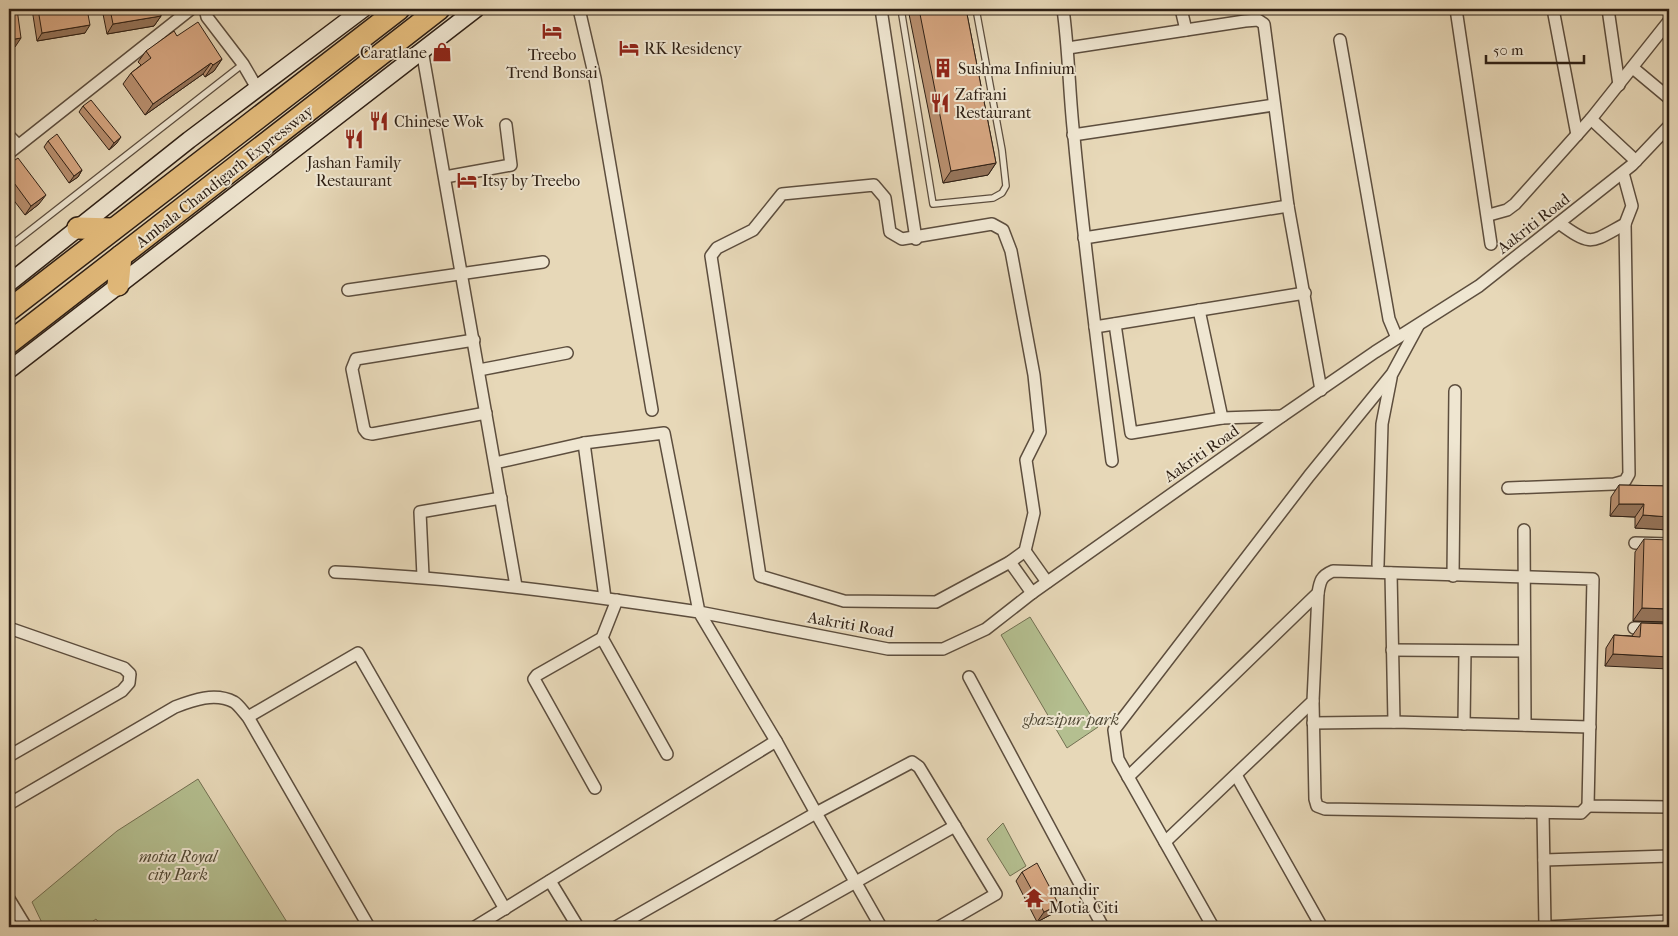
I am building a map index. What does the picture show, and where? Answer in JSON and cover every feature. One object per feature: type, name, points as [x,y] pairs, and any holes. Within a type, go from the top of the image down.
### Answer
[{"type":"highway","name":"Ambala Chandigarh Expressway","points":[[9,310],[399,9]]},
{"type":"highway","name":"Ambala Chandigarh Expressway","points":[[9,343],[439,9]]},
{"type":"highway","points":[[78,228],[113,229]]},
{"type":"highway","points":[[118,285],[121,256]]},
{"type":"street","points":[[9,136],[13,149],[192,9]]},
{"type":"street","points":[[205,9],[207,17],[243,64],[257,88]]},
{"type":"street","points":[[9,283],[257,88],[363,9]]},
{"type":"street","points":[[9,370],[476,9]]},
{"type":"street","points":[[579,9],[594,78],[652,410]]},
{"type":"street","points":[[881,9],[916,238]]},
{"type":"street","points":[[1063,9],[1068,48],[1073,135],[1084,238],[1112,461]]},
{"type":"street","points":[[1181,9],[1186,30]]},
{"type":"street","points":[[1456,9],[1489,216],[1491,244]]},
{"type":"street","points":[[1553,9],[1577,135]]},
{"type":"street","points":[[1608,9],[1619,85]]},
{"type":"street","points":[[1068,48],[1244,21],[1258,20],[1264,24],[1288,206],[1321,390]]},
{"type":"street","points":[[1489,216],[1512,207],[1589,121],[1669,21]]},
{"type":"street","points":[[1340,40],[1389,319],[1397,338]]},
{"type":"street","points":[[422,50],[516,586]]},
{"type":"street","points":[[1633,68],[1669,98]]},
{"type":"street","points":[[1073,135],[1274,105]]},
{"type":"street","points":[[1589,121],[1636,161]]},
{"type":"street","points":[[445,177],[511,165],[506,125]]},
{"type":"street","name":"Aakriti Road","points":[[335,572],[423,576],[516,586],[699,612],[888,649],[942,649],[986,629],[1047,582],[1282,416],[1418,324],[1480,286],[1636,161],[1669,126]]},
{"type":"street","points":[[1508,488],[1614,484],[1625,481],[1629,474],[1625,224],[1632,206],[1623,172]]},
{"type":"street","points":[[874,185],[885,198],[890,232],[902,240],[992,224],[1003,230],[1009,241],[1034,375],[1040,432],[1026,460],[1034,513],[1025,551],[1010,562],[936,602],[844,601],[760,576],[711,256],[717,248],[753,230],[782,194],[874,185]]},
{"type":"street","points":[[1084,238],[1288,206]]},
{"type":"street","points":[[1559,223],[1582,240],[1592,241],[1625,224]]},
{"type":"street","points":[[348,290],[543,262]]},
{"type":"street","points":[[1095,328],[1305,293]]},
{"type":"street","points":[[1199,310],[1222,418]]},
{"type":"street","points":[[1115,324],[1131,433],[1222,418],[1282,416]]},
{"type":"street","points":[[1213,927],[1118,759],[1114,730],[1309,476],[1392,374],[1418,324]]},
{"type":"street","points":[[474,340],[356,359],[352,368],[364,429],[367,433],[372,434],[486,413]]},
{"type":"street","points":[[479,370],[567,353]]},
{"type":"street","points":[[1378,565],[1382,424],[1392,374]]},
{"type":"street","points":[[1453,576],[1455,391]]},
{"type":"street","points":[[495,463],[584,443],[664,433],[699,612],[776,741],[855,884],[881,927]]},
{"type":"street","points":[[584,443],[605,598]]},
{"type":"street","points":[[423,576],[420,512],[501,498]]},
{"type":"street","points":[[1524,530],[1525,725]]},
{"type":"street","points":[[1635,543],[1669,544]]},
{"type":"street","points":[[1025,551],[1047,582]]},
{"type":"street","points":[[1010,562],[1032,593]]},
{"type":"street","points":[[1333,571],[1391,573],[1593,579],[1588,806],[1581,814],[1325,809],[1317,806],[1315,799],[1313,724],[1320,581],[1324,575],[1333,571]]},
{"type":"street","points":[[1391,573],[1394,722]]},
{"type":"street","points":[[1128,777],[1318,593]]},
{"type":"street","points":[[595,788],[534,680],[537,675],[602,638],[618,600]]},
{"type":"street","points":[[9,628],[124,668],[130,674],[129,683],[122,692],[9,756]]},
{"type":"street","points":[[1634,628],[1669,629]]},
{"type":"street","points":[[602,638],[667,754]]},
{"type":"street","points":[[1392,650],[1524,652]]},
{"type":"street","points":[[1464,724],[1465,651]]},
{"type":"street","points":[[248,717],[358,653],[505,909]]},
{"type":"street","points":[[969,677],[1103,927]]},
{"type":"street","points":[[9,804],[175,707],[198,698],[212,698],[234,702],[248,717],[369,927]]},
{"type":"street","points":[[1165,842],[1314,701]]},
{"type":"street","points":[[1313,724],[1394,722],[1590,727]]},
{"type":"street","points":[[475,927],[776,741]]},
{"type":"street","points":[[616,927],[816,813],[912,762],[919,767],[996,894],[939,927]]},
{"type":"street","points":[[1236,775],[1320,924]]},
{"type":"street","points":[[1588,806],[1669,807]]},
{"type":"street","points":[[1543,813],[1545,927],[1669,921]]},
{"type":"street","points":[[776,927],[955,826]]},
{"type":"street","points":[[1544,860],[1669,856]]},
{"type":"street","points":[[550,881],[578,927]]},
{"type":"street","points":[[9,899],[26,927]]},
{"type":"lane","points":[[901,9],[933,204],[993,198],[1002,193],[1006,186],[1002,150],[976,9]]},
{"type":"lane","points":[[9,247],[243,64]]},
{"type":"green space","name":"ghazipur park","points":[[1030,617],[1098,727],[1067,748],[1001,635]]},
{"type":"green space","name":"motia Royal city Park","points":[[198,779],[290,927],[102,927],[96,919],[85,927],[44,927],[32,902],[117,831]]},
{"type":"green space","points":[[1003,823],[1026,866],[1010,876],[987,839]]},
{"type":"building","points":[[9,9],[17,9],[21,38],[9,40]]},
{"type":"building","points":[[38,9],[87,9],[90,25],[42,33]]},
{"type":"building","points":[[110,9],[160,9],[161,16],[113,24]]},
{"type":"building","name":"Sushma Infinium","points":[[919,9],[966,9],[996,163],[951,171]]},
{"type":"building","points":[[198,22],[222,59],[213,65],[211,63],[153,104],[131,73],[151,58],[146,51],[174,31],[177,36]]},
{"type":"building","points":[[91,100],[121,137],[114,143],[83,106]]},
{"type":"building","points":[[57,134],[82,170],[74,176],[48,141]]},
{"type":"building","points":[[18,158],[46,195],[31,206],[9,176],[9,164]]},
{"type":"building","points":[[1619,485],[1669,486],[1669,517],[1643,515],[1644,504],[1619,504]]},
{"type":"building","points":[[1644,539],[1669,540],[1669,609],[1642,608]]},
{"type":"building","points":[[1641,623],[1669,624],[1669,657],[1613,654],[1614,635],[1640,637]]},
{"type":"building","points":[[1037,863],[1059,905],[1044,912],[1022,872]]},
{"type":"place","name":"Treebo Trend Bonsai","points":[[552,31]]},
{"type":"place","name":"RK Residency","points":[[629,48]]},
{"type":"place","name":"Caratlane","points":[[442,52]]},
{"type":"place","name":"Sushma Infinium","points":[[943,68]]},
{"type":"place","name":"Zafrani Restaurant","points":[[940,103]]},
{"type":"place","name":"Chinese Wok","points":[[379,121]]},
{"type":"place","name":"Jashan Family Restaurant","points":[[354,139]]},
{"type":"place","name":"Itsy by Treebo","points":[[467,180]]},
{"type":"place","name":"mandir Motia Citi","points":[[1034,898]]}]
